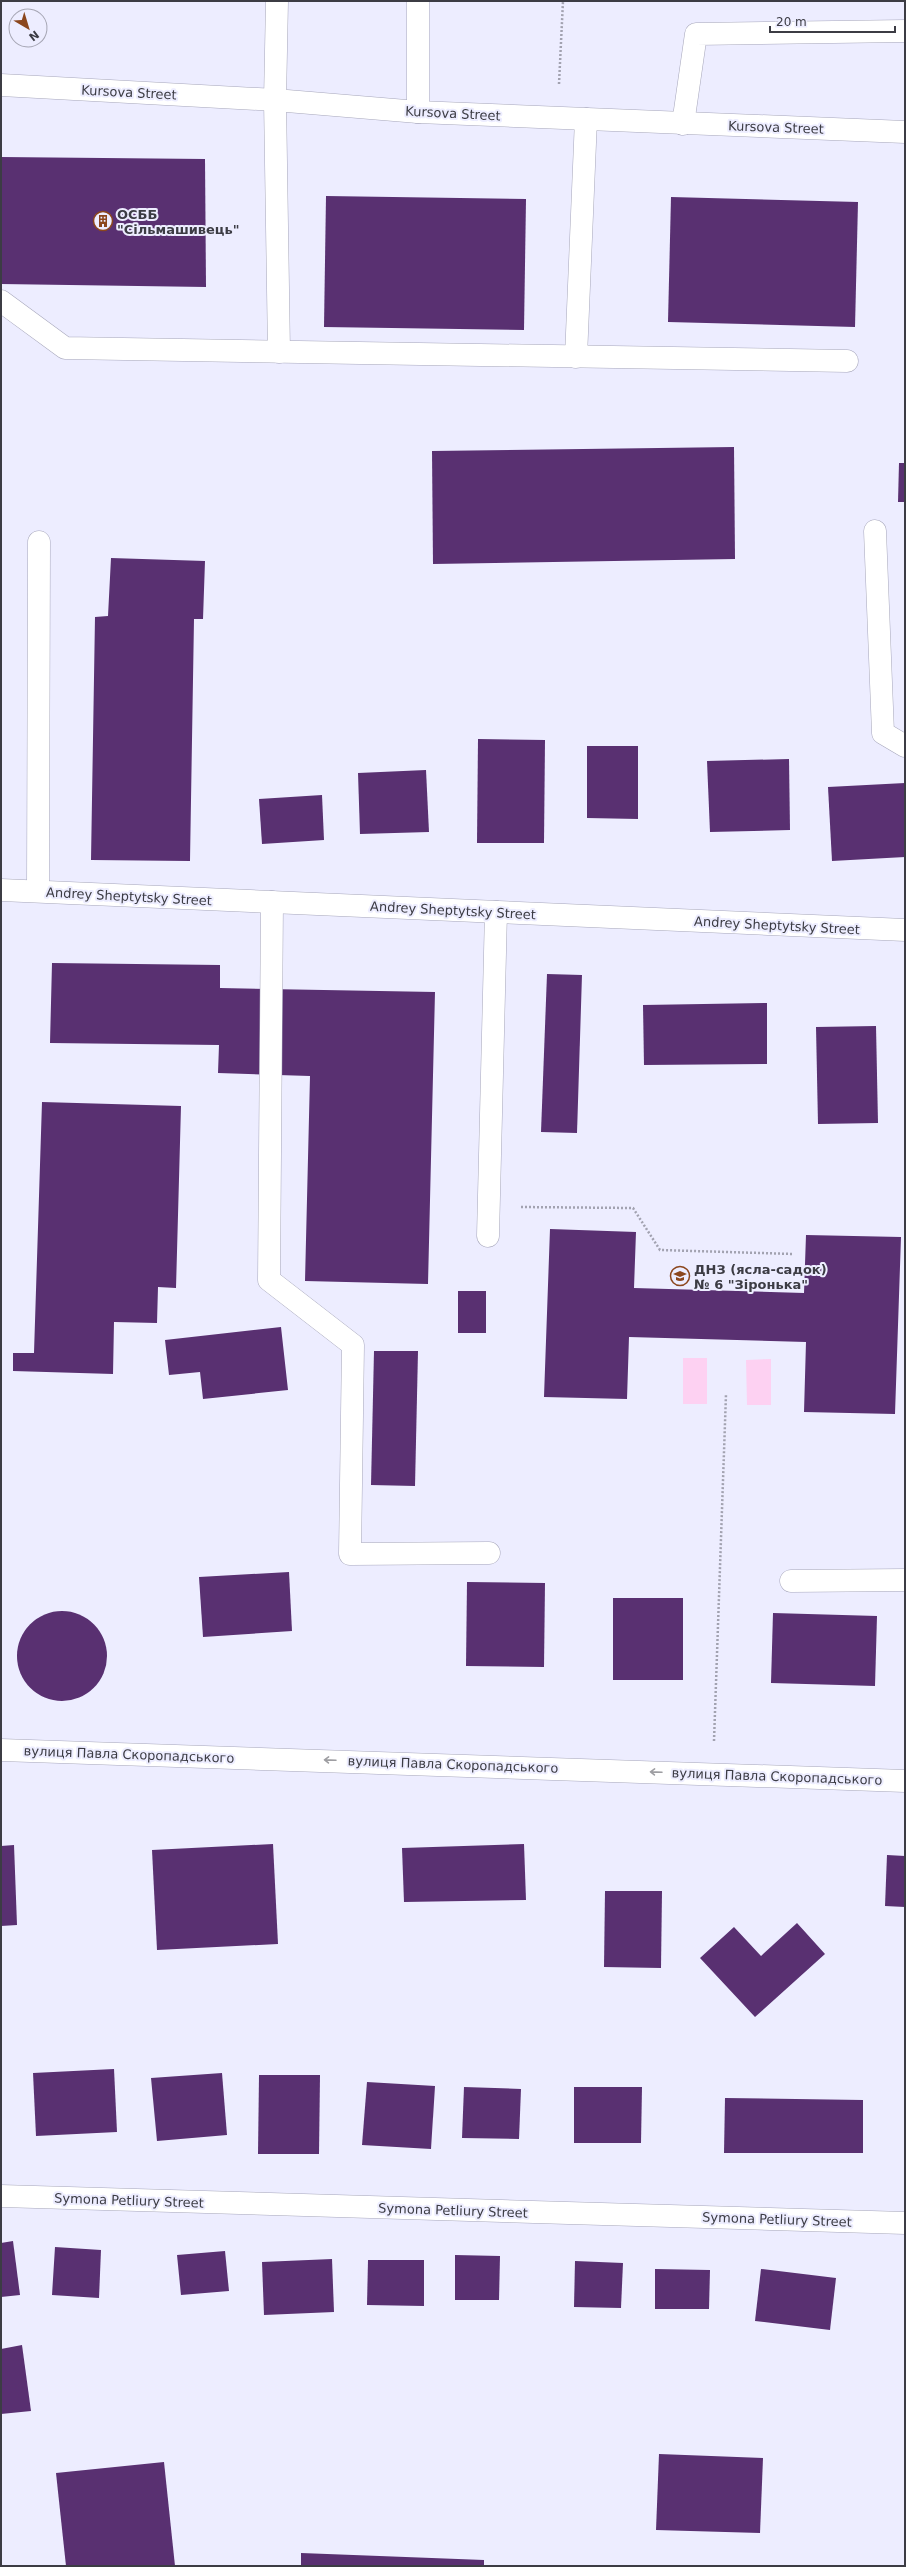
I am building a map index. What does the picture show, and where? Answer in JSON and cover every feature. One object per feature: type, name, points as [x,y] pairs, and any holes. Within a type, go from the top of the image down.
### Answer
[{"type":"street","points":[[277,1],[275,100],[280,352]]},
{"type":"street","points":[[418,1],[418,112]]},
{"type":"street","points":[[683,124],[696,34],[905,31]]},
{"type":"street","name":"Kursova Street","points":[[1,86],[275,100],[418,112],[905,132]]},
{"type":"street","points":[[576,357],[586,119]]},
{"type":"street","points":[[1,301],[65,348],[847,361]]},
{"type":"street","points":[[875,531],[883,733],[905,746]]},
{"type":"street","points":[[38,891],[39,542]]},
{"type":"street","name":"Andrey Sheptytsky Street","points":[[1,890],[905,930]]},
{"type":"street","points":[[272,902],[269,1280],[353,1345],[350,1554],[489,1553]]},
{"type":"street","points":[[488,1236],[496,912]]},
{"type":"street","points":[[791,1581],[905,1580]]},
{"type":"street","name":"вулиця Павла Скоропадського","points":[[1,1750],[905,1781]]},
{"type":"street","name":"Symona Petliury Street","points":[[1,2196],[905,2223]]},
{"type":"path","points":[[557,118],[563,1]]},
{"type":"path","points":[[489,1206],[633,1208],[660,1250],[794,1254]]},
{"type":"path","points":[[713,1774],[726,1394]]},
{"type":"shaded area","points":[[683,1358],[707,1358],[707,1404],[683,1404]]},
{"type":"shaded area","points":[[771,1359],[771,1405],[747,1405],[746,1360]]},
{"type":"building","name":"ОСББ \"Сільмашивець\"","points":[[1,157],[205,159],[206,287],[1,284]]},
{"type":"building","points":[[326,196],[526,199],[524,330],[324,327]]},
{"type":"building","points":[[671,197],[858,202],[855,327],[668,322]]},
{"type":"building","points":[[734,447],[735,559],[433,564],[432,451]]},
{"type":"building","points":[[899,463],[905,463],[905,502],[898,502]]},
{"type":"building","points":[[111,558],[205,561],[203,619],[194,619],[190,861],[91,860],[95,617],[108,616]]},
{"type":"building","points":[[478,739],[545,740],[544,843],[477,843]]},
{"type":"building","points":[[587,746],[638,746],[638,819],[587,818]]},
{"type":"building","points":[[789,759],[790,830],[710,832],[707,761]]},
{"type":"building","points":[[426,770],[429,832],[360,834],[358,773]]},
{"type":"building","points":[[905,783],[905,857],[832,861],[828,787]]},
{"type":"building","points":[[322,795],[324,840],[262,844],[259,799]]},
{"type":"building","points":[[52,963],[220,965],[220,988],[435,992],[428,1284],[305,1281],[310,1076],[218,1073],[219,1045],[50,1043]]},
{"type":"building","points":[[547,974],[582,975],[577,1133],[541,1132]]},
{"type":"building","points":[[767,1003],[767,1064],[644,1065],[643,1005]]},
{"type":"building","points":[[876,1026],[878,1123],[818,1124],[816,1027]]},
{"type":"building","points":[[42,1102],[181,1106],[176,1288],[158,1287],[157,1323],[114,1322],[113,1374],[13,1371],[13,1353],[34,1353]]},
{"type":"building","points":[[550,1229],[636,1232],[634,1288],[804,1293],[806,1235],[901,1237],[895,1414],[804,1412],[806,1342],[629,1337],[627,1399],[544,1397]]},
{"type":"building","points":[[458,1291],[486,1291],[486,1333],[458,1333]]},
{"type":"building","points":[[281,1327],[288,1390],[203,1399],[200,1372],[169,1375],[165,1340]]},
{"type":"building","points":[[374,1351],[418,1351],[415,1486],[371,1485]]},
{"type":"building","points":[[289,1572],[292,1631],[203,1637],[199,1577]]},
{"type":"building","points":[[467,1582],[545,1583],[544,1667],[466,1666]]},
{"type":"building","points":[[613,1598],[683,1598],[683,1680],[613,1680]]},
{"type":"building","points":[[62,1611],[79,1614],[94,1624],[104,1639],[107,1656],[104,1673],[94,1688],[79,1698],[62,1701],[45,1698],[30,1688],[20,1673],[17,1656],[20,1639],[30,1624],[45,1614]]},
{"type":"building","points":[[773,1613],[877,1616],[875,1686],[771,1683]]},
{"type":"building","points":[[273,1844],[278,1944],[157,1950],[152,1850]]},
{"type":"building","points":[[524,1844],[526,1900],[404,1902],[402,1848]]},
{"type":"building","points":[[14,1845],[17,1925],[1,1926],[1,1846]]},
{"type":"building","points":[[887,1855],[905,1856],[905,1907],[885,1906]]},
{"type":"building","points":[[605,1891],[662,1891],[661,1968],[604,1967]]},
{"type":"building","points":[[797,1923],[825,1954],[755,2017],[700,1958],[734,1927],[761,1956]]},
{"type":"building","points":[[114,2069],[117,2132],[36,2136],[33,2073]]},
{"type":"building","points":[[222,2073],[227,2135],[157,2141],[151,2078]]},
{"type":"building","points":[[259,2075],[320,2075],[319,2154],[258,2154]]},
{"type":"building","points":[[367,2082],[435,2086],[431,2149],[362,2145]]},
{"type":"building","points":[[464,2087],[521,2089],[519,2139],[462,2138]]},
{"type":"building","points":[[574,2087],[642,2087],[641,2143],[574,2143]]},
{"type":"building","points":[[725,2098],[863,2100],[863,2153],[724,2153]]},
{"type":"building","points":[[13,2241],[20,2295],[1,2297],[1,2243]]},
{"type":"building","points":[[55,2247],[101,2250],[99,2298],[52,2295]]},
{"type":"building","points":[[225,2251],[229,2291],[181,2295],[177,2255]]},
{"type":"building","points":[[455,2255],[500,2256],[499,2300],[455,2300]]},
{"type":"building","points":[[332,2259],[334,2312],[264,2315],[262,2262]]},
{"type":"building","points":[[368,2260],[424,2260],[424,2306],[367,2305]]},
{"type":"building","points":[[575,2261],[623,2263],[621,2308],[574,2307]]},
{"type":"building","points":[[655,2269],[710,2270],[709,2309],[655,2309]]},
{"type":"building","points":[[761,2269],[836,2278],[830,2330],[755,2321]]},
{"type":"building","points":[[22,2345],[31,2411],[1,2414],[1,2349]]},
{"type":"building","points":[[659,2454],[763,2458],[760,2533],[656,2530]]},
{"type":"building","points":[[164,2462],[175,2566],[66,2566],[56,2473]]},
{"type":"building","points":[[301,2553],[484,2560],[484,2566],[301,2566]]},
{"type":"place","name":"ОСББ \"Сільмашивець\"","points":[[103,221]]},
{"type":"place","name":"ДНЗ (ясла-садок) № 6 \"Зіронька\"","points":[[680,1276]]}]
